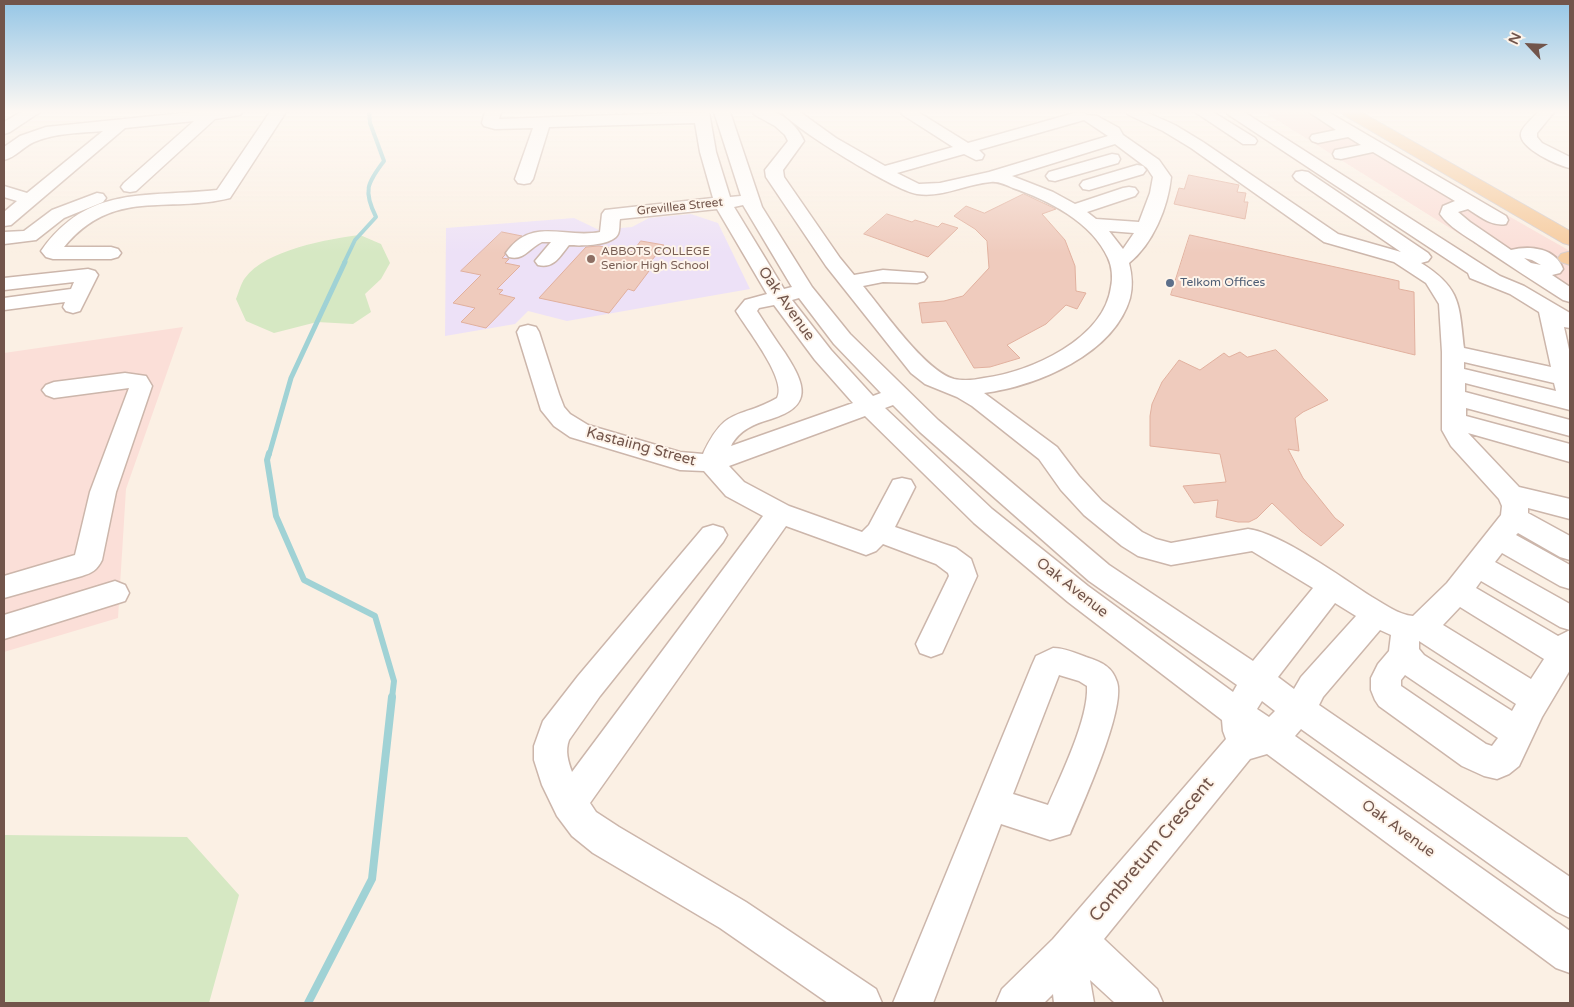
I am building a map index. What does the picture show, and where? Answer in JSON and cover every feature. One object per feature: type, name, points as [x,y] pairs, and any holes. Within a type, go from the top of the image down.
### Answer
[{"type":"main road","points":[[1425,159],[1525,213],[1548,258]]},
{"type":"main road","points":[[1445,160],[1570,227]]},
{"type":"main road","points":[[1445,160],[1570,232]]},
{"type":"street","points":[[4,221],[79,159]]},
{"type":"street","points":[[130,187],[161,159]]},
{"type":"street","points":[[111,252],[51,252],[54,246],[88,214],[135,201],[219,196],[224,194],[247,159]]},
{"type":"street","points":[[524,179],[530,159]]},
{"type":"street","name":"Oak Avenue","points":[[712,159],[737,201],[742,238],[791,293],[842,339],[897,396],[967,461],[1100,573],[1257,680],[1570,899]]},
{"type":"street","points":[[781,159],[773,174],[833,262],[849,282],[883,276],[917,278]]},
{"type":"street","points":[[861,159],[908,186],[927,189],[1016,159]]},
{"type":"street","points":[[884,172],[933,159]]},
{"type":"street","points":[[981,159],[1023,185],[1066,197],[1128,192]]},
{"type":"street","points":[[1023,185],[1112,159]]},
{"type":"street","points":[[1119,262],[1136,246],[1158,197],[1162,178],[1150,159]]},
{"type":"street","points":[[1218,159],[1331,238],[1380,253],[1467,271],[1493,280],[1517,290],[1570,322]]},
{"type":"street","points":[[1244,159],[1380,253]]},
{"type":"street","points":[[1308,159],[1493,280]]},
{"type":"street","points":[[1394,159],[1462,205],[1499,220]]},
{"type":"street","points":[[1290,168],[1432,264]]},
{"type":"street","points":[[1066,197],[1137,170]]},
{"type":"street","points":[[9,242],[29,236],[46,222],[70,208],[130,187],[231,182]]},
{"type":"street","points":[[1282,205],[1356,189]]},
{"type":"street","points":[[4,192],[30,200]]},
{"type":"street","points":[[952,387],[986,386],[1025,376],[1060,360],[1088,343],[1114,312],[1121,294],[1119,262],[1110,246],[1066,197]]},
{"type":"street","name":"Grevillea Street","points":[[565,238],[583,240],[606,236],[609,233],[611,214],[737,201]]},
{"type":"street","points":[[1462,205],[1448,212],[1456,222],[1548,258],[1570,279]]},
{"type":"street","points":[[70,208],[88,214]]},
{"type":"street","points":[[1525,213],[1554,231],[1563,241],[1562,250],[1548,258]]},
{"type":"street","points":[[1090,224],[1144,228]]},
{"type":"street","points":[[516,254],[525,243],[536,236],[565,238]]},
{"type":"street","points":[[545,261],[565,238]]},
{"type":"street","points":[[1401,258],[1427,274],[1445,296],[1449,304],[1454,430],[1508,516],[1570,578]]},
{"type":"street","points":[[1548,258],[1570,296]]},
{"type":"street","points":[[4,284],[88,275],[76,300],[4,304]]},
{"type":"street","points":[[791,293],[752,304],[746,311],[787,374],[792,384],[792,393],[783,406],[735,424],[722,440],[712,463],[741,493],[780,514],[863,544],[868,544],[879,532],[902,487]]},
{"type":"street","name":"Oak Avenue","points":[[791,293],[823,355],[869,406],[983,516],[1078,594],[1238,713]]},
{"type":"street","points":[[1452,362],[1569,393],[1549,309]]},
{"type":"street","name":"Kastaiing Street","points":[[528,332],[554,410],[568,426],[680,461],[712,463],[897,396]]},
{"type":"street","points":[[4,587],[82,565],[88,560],[102,492],[141,386],[140,382],[134,379],[54,390]]},
{"type":"street","points":[[952,387],[980,401],[1048,453],[1070,483],[1093,508],[1132,539],[1148,548],[1171,554],[1252,540],[1270,547],[1411,637],[1536,698]]},
{"type":"street","points":[[1454,409],[1570,428]]},
{"type":"street","points":[[1454,409],[1570,453]]},
{"type":"street","points":[[1508,516],[1570,509]]},
{"type":"street","points":[[569,804],[780,514]]},
{"type":"street","points":[[1508,516],[1570,549]]},
{"type":"street","points":[[1457,591],[1566,649],[1536,698],[1507,755],[1497,763],[1474,755],[1387,692],[1384,683],[1411,637],[1457,591],[1478,566],[1508,516]]},
{"type":"street","points":[[879,532],[946,556],[961,567],[963,576],[931,644]]},
{"type":"street","points":[[713,535],[589,686],[555,732],[550,746],[551,760],[559,785],[569,804],[584,824],[606,840],[733,915],[862,1003]]},
{"type":"street","points":[[1478,566],[1570,618]]},
{"type":"street","points":[[1255,742],[1238,713],[1257,680],[1332,585]]},
{"type":"street","points":[[4,627],[115,593]]},
{"type":"street","name":"Combretum Crescent","points":[[1016,1003],[1072,947],[1255,742],[1299,710],[1312,687],[1376,614]]},
{"type":"street","points":[[1411,637],[1412,664],[1518,733]]},
{"type":"street","points":[[913,1003],[1047,665],[1058,661],[1088,671],[1098,677],[1102,684],[1103,695],[1093,732],[1058,822],[1050,823],[992,804]]},
{"type":"street","name":"Oak Avenue","points":[[1255,742],[1570,954]]},
{"type":"street","points":[[1072,947],[1074,1003]]},
{"type":"street","points":[[1072,947],[1143,1003]]},
{"type":"lane","points":[[849,282],[924,372],[933,379],[952,387]]},
{"type":"shaded area","points":[[1339,159],[1408,159],[1570,251],[1570,303]]},
{"type":"shaded area","name":"ABBOTS COLLEGE Senior High School","points":[[691,214],[718,223],[750,289],[567,321],[528,311],[515,324],[445,336],[446,228],[574,218],[599,230],[632,227],[649,218]]},
{"type":"shaded area","points":[[183,327],[126,489],[118,618],[4,652],[4,353]]},
{"type":"green space","points":[[360,235],[381,244],[390,263],[381,279],[365,294],[371,312],[353,324],[317,322],[274,333],[246,321],[236,299],[241,285],[254,268],[282,253],[298,248],[331,239]]},
{"type":"green space","points":[[4,835],[187,837],[239,895],[209,1003],[4,1003]]},
{"type":"building","points":[[1189,175],[1239,185],[1237,192],[1246,193],[1244,202],[1248,202],[1245,219],[1174,204],[1179,188],[1184,189]]},
{"type":"building","points":[[1024,194],[1056,209],[1042,214],[1065,240],[1075,266],[1076,291],[1086,293],[1077,309],[1066,305],[1046,324],[1007,345],[1020,358],[990,367],[974,368],[946,321],[922,323],[919,303],[944,301],[963,296],[989,268],[987,241],[975,229],[954,216],[966,206],[984,213]]},
{"type":"building","points":[[887,214],[912,222],[915,220],[938,227],[942,223],[958,228],[928,257],[864,234]]},
{"type":"building","points":[[502,232],[522,236],[505,252],[502,258],[509,259],[505,263],[520,266],[497,289],[503,290],[499,294],[515,298],[486,328],[461,322],[475,308],[453,303],[481,275],[461,271]]},
{"type":"building","points":[[1190,235],[1399,281],[1399,289],[1414,292],[1415,355],[1171,295]]},
{"type":"building","points":[[641,241],[664,245],[644,270],[649,271],[634,291],[628,289],[609,313],[539,298],[586,247],[599,246],[632,252]]},
{"type":"building","points":[[1276,350],[1328,400],[1295,418],[1299,451],[1288,449],[1303,478],[1335,518],[1344,525],[1321,546],[1301,531],[1272,503],[1257,518],[1249,522],[1238,522],[1216,517],[1218,500],[1194,503],[1183,486],[1226,482],[1220,454],[1150,446],[1152,404],[1162,382],[1179,360],[1200,370],[1224,353],[1229,357],[1240,352],[1247,357]]},
{"type":"waterway","points":[[344,263],[355,240],[376,217],[368,194],[374,175],[384,161],[383,159]]},
{"type":"waterway","points":[[269,455],[291,378],[345,262]]},
{"type":"waterway","points":[[269,453],[267,460],[276,516],[304,580],[375,616],[394,681],[392,698]]},
{"type":"waterway","points":[[308,1003],[372,879],[392,697]]},
{"type":"place","name":"ABBOTS COLLEGE Senior High School","points":[[591,259]]},
{"type":"place","name":"Telkom Offices","points":[[1170,283]]}]
